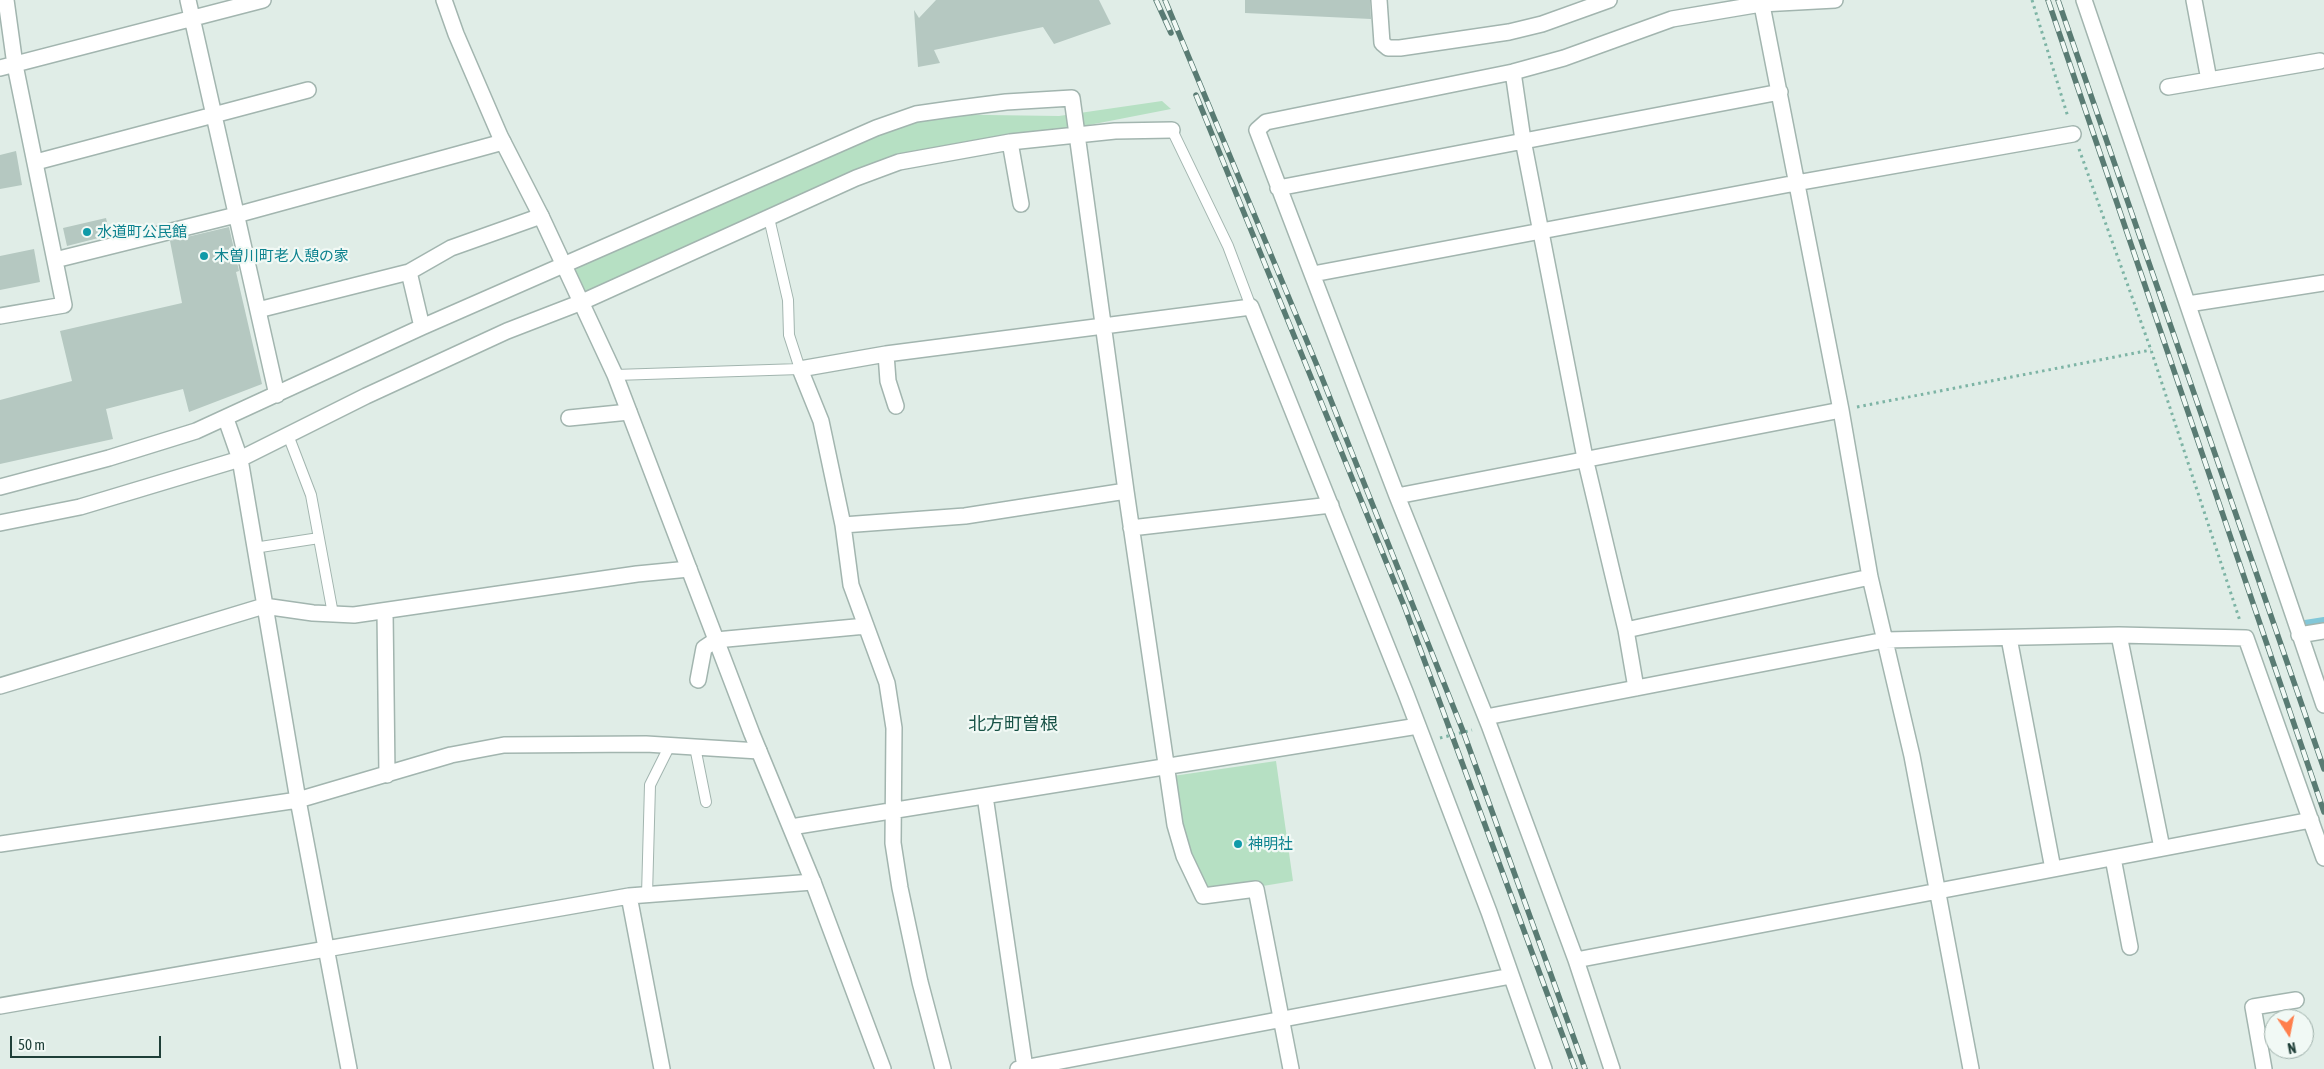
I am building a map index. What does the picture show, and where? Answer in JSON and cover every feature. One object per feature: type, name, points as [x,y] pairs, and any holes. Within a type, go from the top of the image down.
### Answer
[{"type":"street","points":[[0,316],[64,305],[15,64],[6,0]]},
{"type":"street","points":[[188,0],[277,395]]},
{"type":"street","points":[[0,68],[262,0]]},
{"type":"street","points":[[444,0],[456,34],[503,142],[541,216],[615,375],[759,751],[813,882],[882,1069]]},
{"type":"street","points":[[1380,0],[1382,43],[1388,48],[1400,48],[1509,32],[1542,24],[1609,0]]},
{"type":"street","points":[[1612,1069],[1576,960],[1487,721],[1397,496],[1313,274],[1278,188],[1258,130],[1266,122],[1513,72],[1564,58],[1672,19],[1761,2],[1835,0]]},
{"type":"street","points":[[2084,0],[2324,705]]},
{"type":"street","points":[[2194,0],[2209,80]]},
{"type":"street","points":[[1761,2],[1841,410],[1870,577],[1912,756],[1971,1069]]},
{"type":"street","points":[[2168,87],[2320,61]]},
{"type":"street","points":[[1513,72],[1523,140],[1585,458],[1626,630],[1636,688]]},
{"type":"street","points":[[36,162],[308,90]]},
{"type":"street","points":[[1278,188],[1780,92]]},
{"type":"street","points":[[0,487],[150,446],[226,419],[422,327],[876,128],[916,114],[1006,102],[1072,98],[1131,528],[1175,825],[1184,856],[1203,896],[1256,889],[1283,1019],[1291,1069]]},
{"type":"street","points":[[0,523],[80,507],[240,459],[366,396],[498,335],[582,302],[856,178],[899,162],[1010,142],[1078,134],[1172,130]]},
{"type":"street","points":[[1313,274],[1796,183],[2073,134]]},
{"type":"street","points":[[55,260],[236,215],[503,142]]},
{"type":"street","points":[[1010,142],[1021,204]]},
{"type":"street","points":[[258,310],[410,272],[451,248],[541,216]]},
{"type":"street","points":[[410,272],[422,327]]},
{"type":"street","points":[[2188,304],[2324,283]]},
{"type":"street","points":[[943,1069],[900,888],[893,843],[894,728],[887,683],[851,585],[843,525],[821,421],[800,369],[886,354],[1251,307],[1332,505],[1418,726],[1544,1069]]},
{"type":"street","points":[[886,354],[888,381],[896,406]]},
{"type":"street","points":[[1397,496],[1585,458],[1841,410]]},
{"type":"street","points":[[569,418],[629,412]]},
{"type":"street","points":[[226,419],[240,459],[324,950],[349,1069]]},
{"type":"street","points":[[843,525],[965,516],[1126,491]]},
{"type":"street","points":[[1131,528],[1332,505]]},
{"type":"street","points":[[0,686],[264,606],[354,615],[491,594],[689,569]]},
{"type":"street","points":[[1626,630],[1870,577]]},
{"type":"street","points":[[385,611],[387,775]]},
{"type":"street","points":[[698,680],[704,648],[716,640],[866,626]]},
{"type":"street","points":[[2299,635],[2324,631]]},
{"type":"street","points":[[1487,721],[1636,688],[1885,640],[2119,635],[2246,638],[2324,858]]},
{"type":"street","points":[[2119,635],[2162,848]]},
{"type":"street","points":[[2009,638],[2053,869]]},
{"type":"street","points":[[791,827],[892,809],[985,796],[1418,726]]},
{"type":"street","points":[[0,844],[298,800],[451,755],[504,745],[570,743],[670,745],[759,751]]},
{"type":"street","points":[[985,796],[1021,1068],[1511,976]]},
{"type":"street","points":[[1576,960],[2311,820]]},
{"type":"street","points":[[2113,858],[2130,947]]},
{"type":"street","points":[[0,1006],[629,896],[813,882]]},
{"type":"street","points":[[629,896],[662,1069]]},
{"type":"street","points":[[2264,1069],[2253,1008],[2296,1000]]},
{"type":"lane","points":[[1172,130],[1228,246],[1251,307]]},
{"type":"lane","points":[[615,375],[800,369],[789,335],[788,300],[770,218]]},
{"type":"lane","points":[[288,435],[311,495],[333,614]]},
{"type":"lane","points":[[254,548],[319,538]]},
{"type":"lane","points":[[647,895],[650,785],[670,745]]},
{"type":"lane","points":[[695,747],[706,802]]},
{"type":"path","points":[[2032,0],[2073,134],[2151,350],[2246,638]]},
{"type":"path","points":[[1841,410],[2151,350]]},
{"type":"path","points":[[1424,742],[1487,721]]},
{"type":"green space","points":[[1162,101],[1171,109],[899,162],[582,302],[564,265],[916,114],[1059,116]]},
{"type":"green space","points":[[1276,761],[1293,881],[1203,896],[1166,777]]},
{"type":"building","points":[[936,0],[1099,0],[1111,24],[1054,44],[1043,27],[934,50],[940,63],[918,67],[914,10],[919,18]]},
{"type":"building","points":[[1245,0],[1370,0],[1371,19],[1245,13]]},
{"type":"building","points":[[16,151],[22,185],[0,189],[0,155]]},
{"type":"building","name":"水道町公民館","points":[[106,218],[110,235],[67,246],[63,228]]},
{"type":"building","points":[[229,227],[239,271],[236,272],[262,384],[189,412],[183,389],[106,409],[113,439],[0,464],[0,400],[72,381],[60,331],[182,303],[170,241]]},
{"type":"building","points":[[34,249],[40,282],[0,290],[0,256]]},
{"type":"waterway","points":[[2305,623],[2324,620]]},
{"type":"railway","points":[[1156,0],[1171,33]]},
{"type":"railway","points":[[1165,0],[1316,363],[1463,731],[1585,1069]]},
{"type":"railway","points":[[2048,0],[2324,812]]},
{"type":"railway","points":[[2058,0],[2324,769]]},
{"type":"railway","points":[[1196,95],[1405,608],[1575,1069]]},
{"type":"place","name":"水道町公民館","points":[[87,232]]},
{"type":"place","name":"木曽川町老人憩の家","points":[[204,256]]},
{"type":"place","name":"神明社","points":[[1238,844]]},
{"type":"district","name":"北方町曽根","points":[[1013,724]]}]
